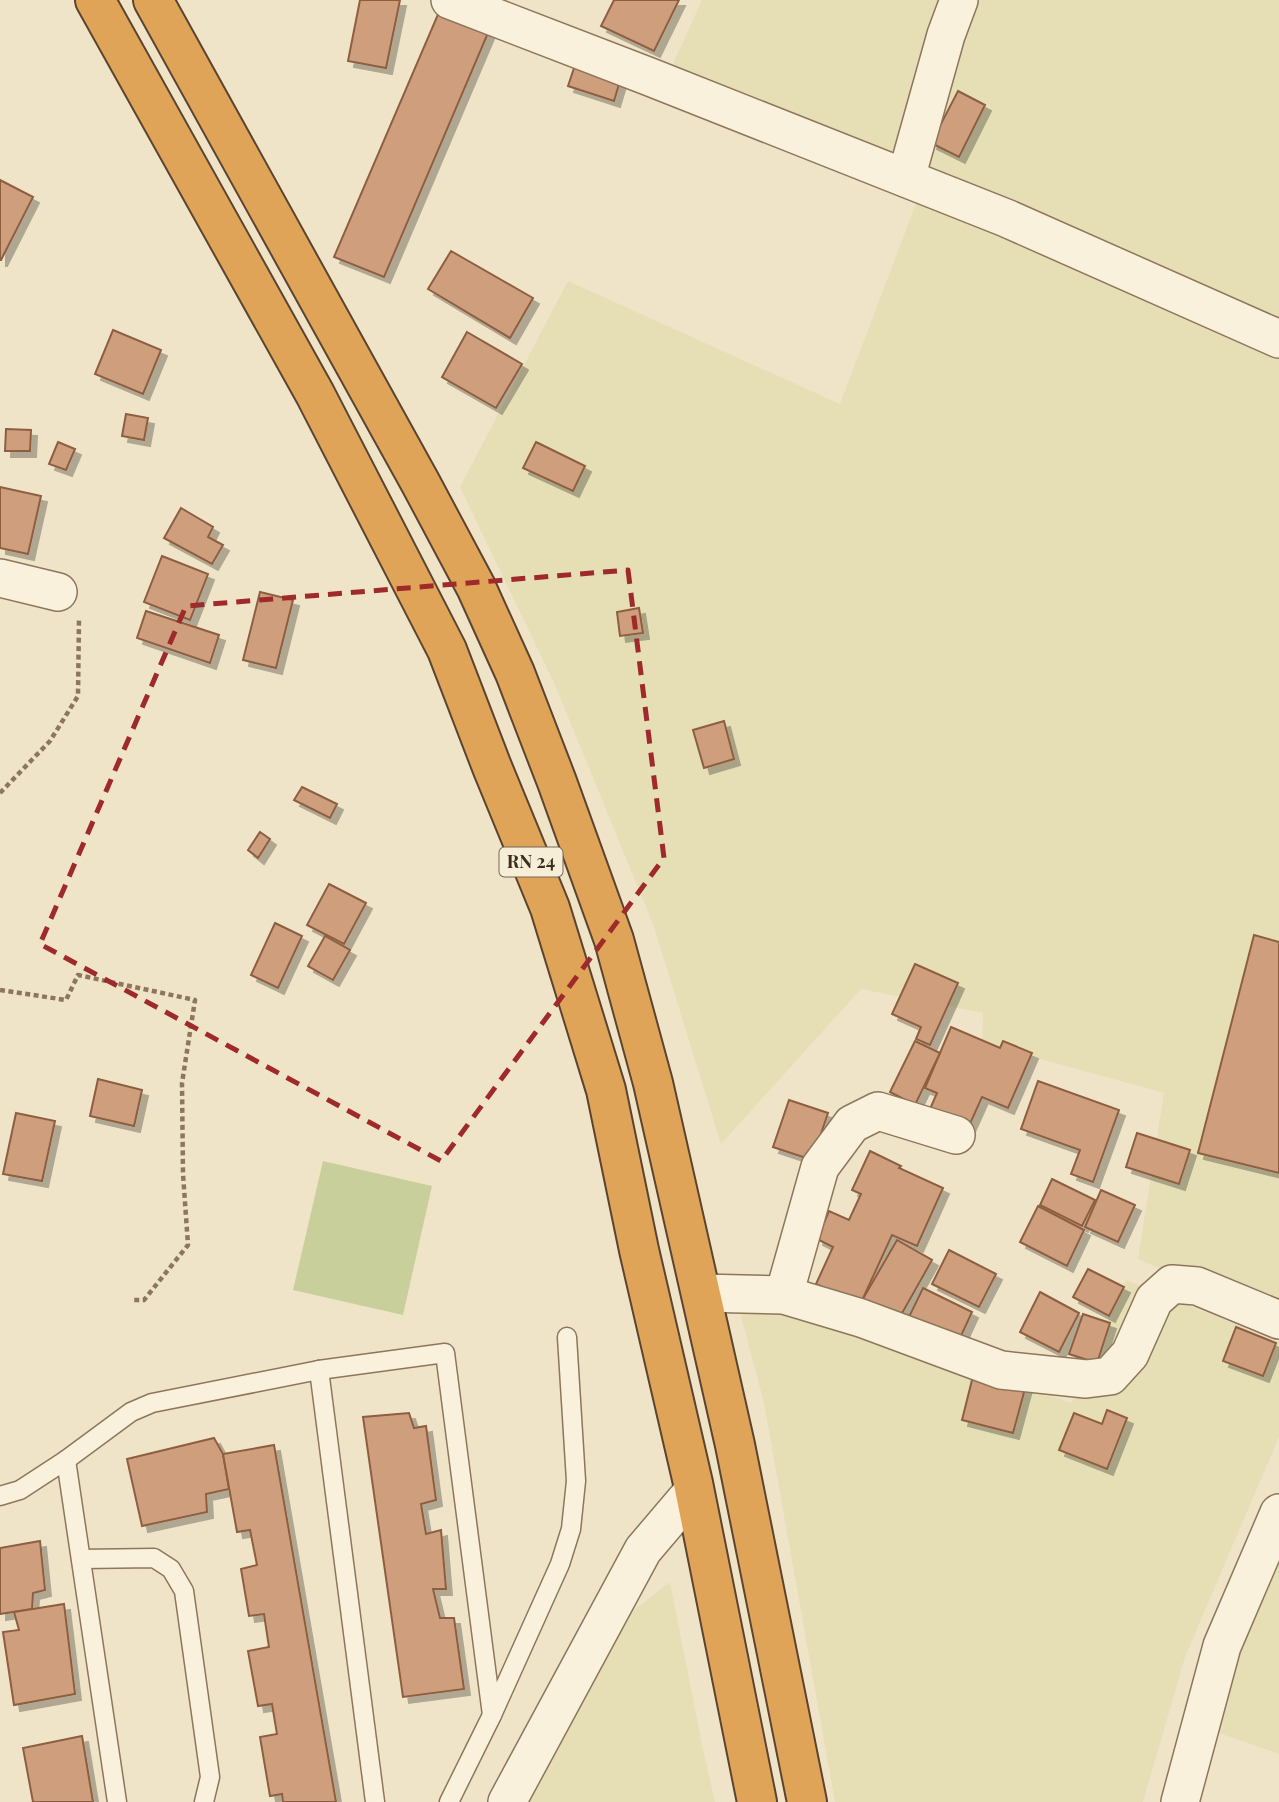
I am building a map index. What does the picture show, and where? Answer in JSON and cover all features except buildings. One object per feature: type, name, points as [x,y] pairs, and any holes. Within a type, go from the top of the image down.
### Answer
[{"type":"highway","name":"RN 24","points":[[95,0],[319,402],[447,650],[550,908],[606,1090],[694,1490],[757,1802]]},
{"type":"highway","name":"RN 24","points":[[153,0],[476,587],[515,673],[557,782],[614,940],[653,1083],[735,1445],[807,1802]]},
{"type":"street","points":[[450,0],[1006,218],[1279,339]]},
{"type":"street","points":[[906,178],[946,36],[960,0]]},
{"type":"street","points":[[0,578],[58,592]]},
{"type":"street","points":[[784,1294],[820,1167],[852,1124],[878,1111],[956,1135]]},
{"type":"street","points":[[701,1293],[784,1294],[861,1318],[1001,1370],[1086,1379],[1111,1376],[1130,1354],[1154,1300],[1172,1284],[1197,1286],[1279,1320]]},
{"type":"street","points":[[507,1802],[643,1550],[694,1490]]},
{"type":"street","points":[[1180,1802],[1222,1646],[1279,1513]]},
{"type":"lane","points":[[449,1802],[492,1715],[560,1564],[571,1529],[576,1481],[567,1337]]},
{"type":"lane","points":[[0,1496],[20,1490],[131,1412],[152,1403],[319,1370],[445,1353],[492,1715]]},
{"type":"lane","points":[[319,1370],[374,1802]]},
{"type":"lane","points":[[66,1460],[117,1802]]},
{"type":"lane","points":[[81,1559],[154,1558],[171,1569],[184,1591],[210,1777],[204,1802]]},
{"type":"path","points":[[0,793],[50,741],[78,696],[79,607],[58,592]]},
{"type":"path","points":[[0,990],[66,1000],[78,975],[195,1000],[182,1083],[183,1174],[188,1245],[145,1300],[134,1300]]},
{"type":"highlighted area","points":[[628,570],[664,858],[441,1161],[40,944],[186,606]]},
{"type":"shaded area","points":[[702,0],[1279,0],[1279,1321],[1138,1259],[1164,1093],[982,1043],[983,1013],[861,989],[721,1144],[653,924],[555,685],[460,487],[568,281],[840,404],[917,201],[672,66]]},
{"type":"shaded area","points":[[734,1276],[1071,1403],[1126,1280],[1279,1342],[1279,1437],[1185,1657],[1143,1802],[835,1802],[764,1403],[740,1312]]},
{"type":"shaded area","points":[[1279,1492],[1279,1754],[1196,1725],[1210,1649]]},
{"type":"shaded area","points":[[670,1582],[715,1802],[515,1802],[610,1629]]},
{"type":"green space","points":[[323,1161],[432,1186],[403,1315],[293,1290]]}]
